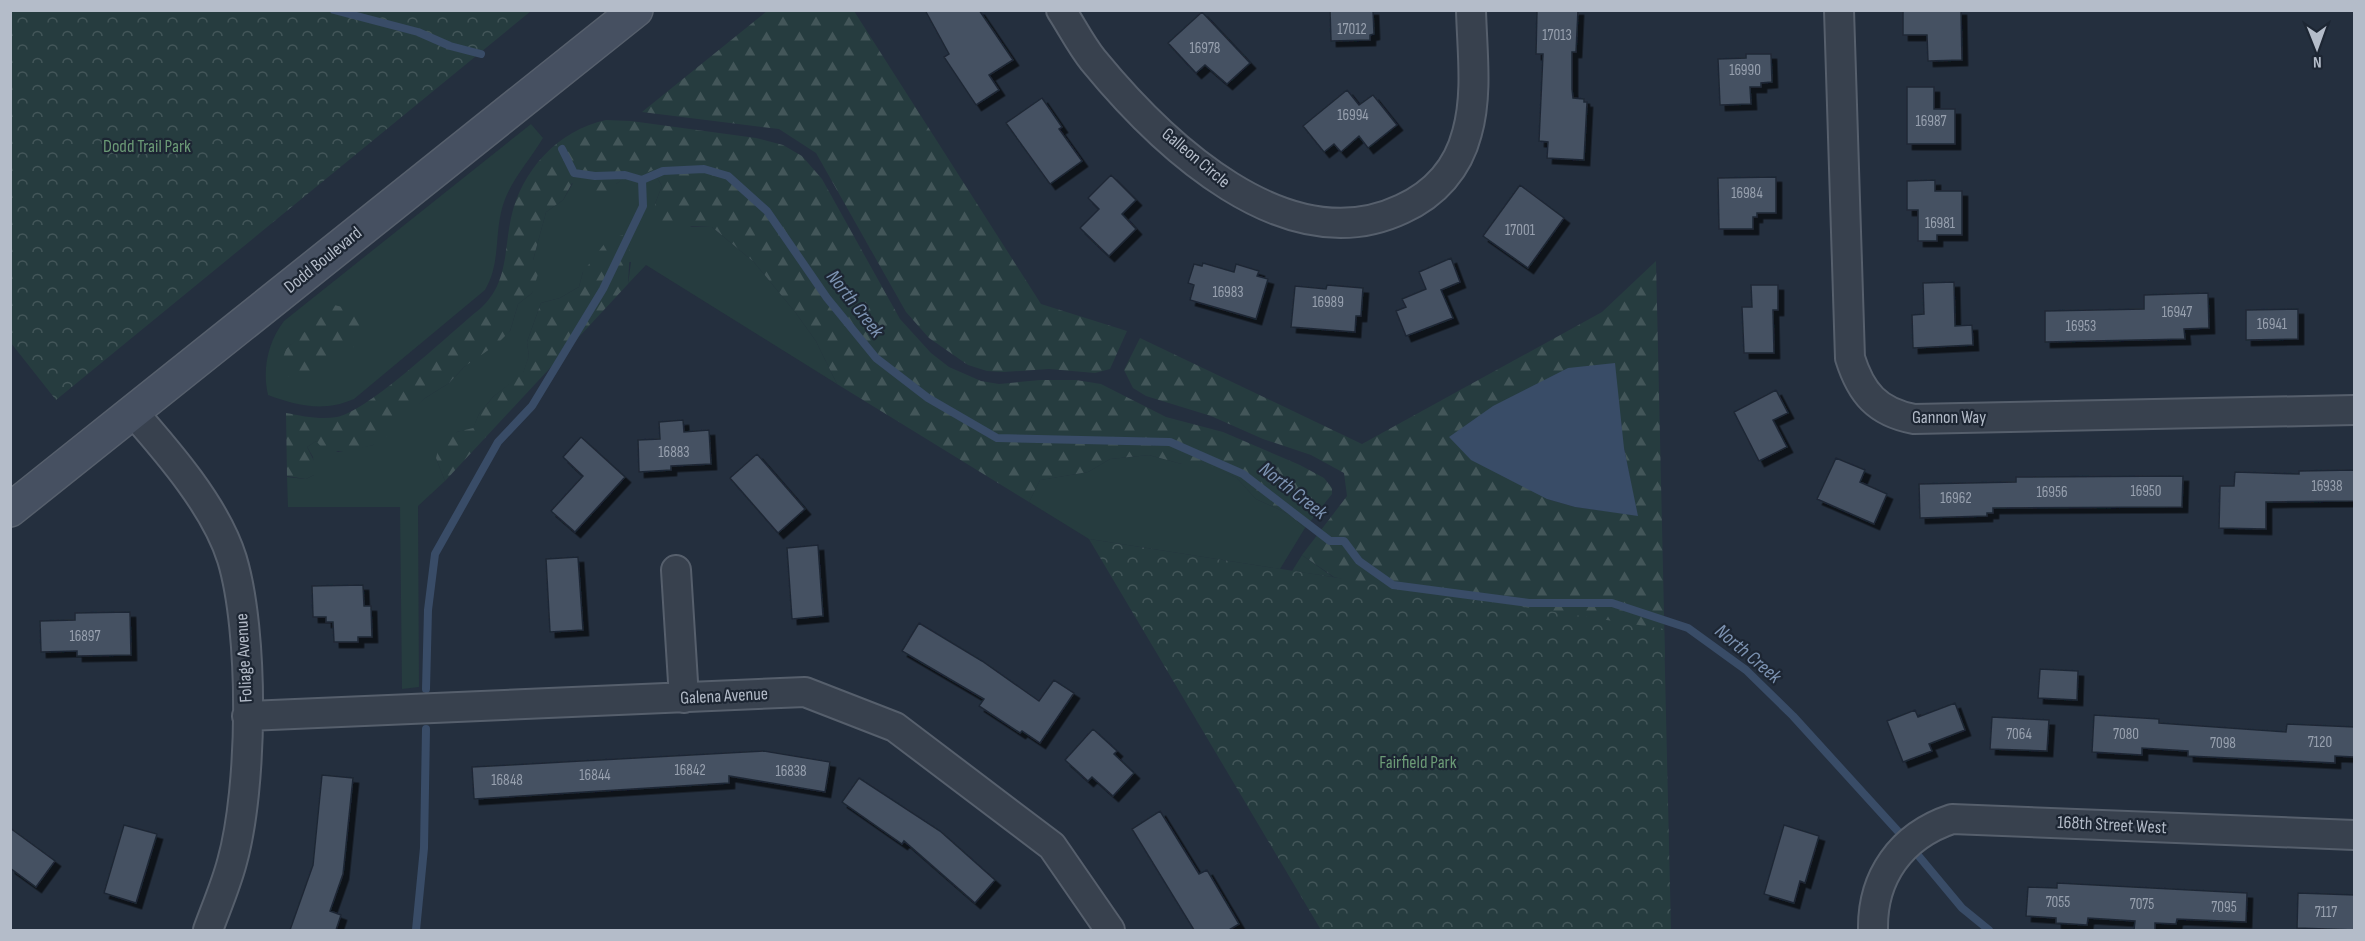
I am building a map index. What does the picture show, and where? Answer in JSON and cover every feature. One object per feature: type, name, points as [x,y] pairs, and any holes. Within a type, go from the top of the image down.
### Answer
[{"type":"street","name":"Dodd Boulevard","points":[[10,510],[636,10]]},
{"type":"street","name":"Galleon Circle","points":[[1061,10],[1098,66],[1125,97],[1199,166],[1233,190],[1270,207],[1310,219],[1349,224],[1381,219],[1409,206],[1436,188],[1457,161],[1467,132],[1473,103],[1471,10]]},
{"type":"street","name":"Gannon Way","points":[[1839,10],[1850,358],[1865,393],[1881,406],[1895,416],[1914,419],[2355,410]]},
{"type":"street","name":"Foliage Avenue","points":[[133,412],[166,450],[214,520],[231,557],[240,597],[247,716],[243,803],[232,861],[208,930]]},
{"type":"street","points":[[676,570],[684,698]]},
{"type":"street","name":"Galena Avenue","points":[[247,716],[805,692],[895,727],[1052,846],[1110,930]]},
{"type":"street","name":"168th Street West","points":[[1873,930],[1877,892],[1887,867],[1931,827],[1953,819],[2355,835]]},
{"type":"green space","name":"Dodd Trail Park","points":[[11,10],[531,11],[56,400],[11,343]]},
{"type":"green space","points":[[767,11],[854,11],[1041,304],[1127,331],[1110,369],[1095,373],[1049,369],[1003,372],[987,371],[968,365],[929,338],[906,312],[816,153],[779,129],[642,112]]},
{"type":"green space","points":[[606,120],[631,121],[756,138],[783,145],[802,156],[822,179],[900,319],[931,353],[949,367],[981,381],[999,384],[1040,380],[1076,380],[1101,384],[1166,417],[1223,432],[1300,465],[1324,478],[1332,488],[1332,494],[1305,528],[1289,514],[1256,499],[1237,478],[1208,465],[1182,464],[1149,455],[1110,459],[1088,472],[1040,480],[1029,502],[837,384],[816,341],[754,262],[712,227],[662,225],[655,204],[662,186],[653,170],[641,175],[632,172],[616,184],[607,198],[585,196],[572,183],[563,200],[546,212],[533,260],[539,271],[532,293],[518,304],[510,331],[497,344],[464,367],[449,383],[425,398],[385,438],[373,445],[349,451],[325,451],[316,441],[307,447],[317,467],[314,475],[306,479],[287,476],[286,413],[324,418],[337,417],[351,412],[389,386],[481,308],[490,298],[501,277],[511,218],[523,184],[544,155],[557,143],[589,125]]},
{"type":"green space","points":[[531,124],[543,138],[506,196],[500,216],[493,269],[485,290],[354,399],[332,405],[311,406],[268,395],[266,366],[268,356],[278,329],[284,321]],"holes":[[[309,330],[310,382],[286,349]]]},
{"type":"green space","points":[[653,170],[662,186],[655,204],[692,227],[712,227],[754,262],[816,341],[837,384],[646,265],[628,284],[631,262],[583,272],[579,287],[560,298],[541,303],[527,342],[529,356],[523,374],[493,397],[479,414],[473,429],[457,432],[436,458],[445,481],[418,506],[419,687],[402,689],[400,507],[288,507],[287,477],[306,479],[314,475],[313,457],[307,447],[316,441],[338,452],[373,445],[425,398],[449,383],[464,367],[510,331],[518,304],[532,293],[533,260],[546,212],[563,200],[573,183],[616,184],[632,171]]},
{"type":"green space","points":[[623,235],[630,246],[628,284],[445,481],[436,458],[440,443],[457,432],[473,428],[479,414],[493,397],[523,373],[529,356],[527,342],[541,303],[560,298],[579,287],[583,272],[608,239]]},
{"type":"green space","points":[[1656,261],[1665,658],[1334,577],[1302,555],[1347,496],[1344,473],[1311,455],[1263,439],[1211,416],[1146,396],[1133,388],[1124,370],[1140,338],[1362,444],[1602,312]],"holes":[[[1624,448],[1637,515],[1575,507],[1547,499]]]},
{"type":"green space","points":[[334,305],[355,310],[367,336],[310,382],[293,380],[279,370],[286,349]]},
{"type":"green space","points":[[1149,455],[1182,464],[1208,464],[1237,478],[1256,499],[1289,514],[1305,528],[1280,569],[1089,539],[1029,502],[1040,480],[1088,472],[1110,459]]},
{"type":"green space","name":"Fairfield Park","points":[[1089,539],[1664,629],[1671,930],[1321,930]]},
{"type":"green space","points":[[1302,555],[1333,577],[1292,571]]},
{"type":"water","points":[[1615,363],[1624,448],[1638,516],[1575,507],[1547,499],[1471,460],[1449,437],[1493,406],[1568,368]]},
{"type":"building","points":[[925,10],[979,10],[1013,60],[989,75],[999,90],[976,105],[944,57],[949,54]]},
{"type":"building","points":[[1330,10],[1373,10],[1374,34],[1370,35],[1370,40],[1331,41]]},
{"type":"building","points":[[1537,10],[1578,10],[1576,52],[1572,52],[1572,89],[1573,98],[1584,99],[1584,102],[1587,102],[1584,160],[1547,158],[1548,142],[1539,141],[1543,54],[1536,54]]},
{"type":"building","points":[[1903,10],[1961,10],[1962,60],[1928,61],[1927,35],[1903,35]]},
{"type":"building","points":[[1202,12],[1250,63],[1227,84],[1205,65],[1196,73],[1168,43]]},
{"type":"building","points":[[1746,54],[1771,54],[1772,82],[1761,83],[1761,87],[1750,87],[1751,104],[1720,105],[1718,59],[1746,58]]},
{"type":"building","points":[[1907,87],[1934,87],[1934,109],[1955,109],[1955,144],[1907,144]]},
{"type":"building","points":[[1347,90],[1359,105],[1373,95],[1397,125],[1368,148],[1359,136],[1341,152],[1334,144],[1324,152],[1303,126]]},
{"type":"building","points":[[1042,98],[1062,127],[1059,129],[1082,161],[1050,184],[1006,123]]},
{"type":"building","points":[[1111,175],[1136,200],[1122,214],[1136,229],[1109,256],[1080,228],[1099,209],[1088,198]]},
{"type":"building","points":[[1776,177],[1776,213],[1757,213],[1757,217],[1753,217],[1753,229],[1719,229],[1718,178]]},
{"type":"building","points":[[1935,180],[1935,191],[1962,191],[1962,235],[1937,235],[1937,241],[1918,241],[1918,210],[1907,210],[1907,181]]},
{"type":"building","points":[[1520,185],[1564,218],[1528,268],[1483,236]]},
{"type":"building","points":[[1451,258],[1460,282],[1441,290],[1453,318],[1406,336],[1396,311],[1406,307],[1402,299],[1426,289],[1419,272]]},
{"type":"building","points":[[1203,263],[1234,272],[1236,264],[1259,271],[1257,276],[1268,279],[1256,319],[1190,300],[1194,285],[1188,283],[1194,264],[1202,266]]},
{"type":"building","points":[[1954,282],[1955,326],[1972,325],[1973,345],[1913,348],[1912,315],[1924,314],[1923,283]]},
{"type":"building","points":[[1327,285],[1363,288],[1361,316],[1356,316],[1355,332],[1291,327],[1295,286],[1326,289]]},
{"type":"building","points":[[1751,285],[1778,285],[1778,310],[1773,310],[1774,353],[1744,353],[1742,307],[1752,307]]},
{"type":"building","points":[[2208,293],[2209,328],[2184,329],[2185,339],[2045,342],[2045,311],[2144,309],[2144,295]]},
{"type":"building","points":[[2298,309],[2298,339],[2246,340],[2246,310]]},
{"type":"building","points":[[1776,390],[1788,413],[1773,420],[1787,447],[1759,461],[1734,412]]},
{"type":"building","points":[[683,420],[684,432],[709,430],[711,464],[671,466],[671,470],[639,472],[638,440],[660,439],[659,422]]},
{"type":"building","points":[[581,437],[625,477],[575,532],[551,511],[583,476],[563,457]]},
{"type":"building","points":[[757,454],[805,509],[778,533],[730,478]]},
{"type":"building","points":[[1836,458],[1865,470],[1860,482],[1887,494],[1874,524],[1817,499]]},
{"type":"building","points":[[2355,470],[2355,501],[2266,502],[2266,529],[2219,528],[2220,486],[2234,486],[2235,472],[2299,474],[2299,471]]},
{"type":"building","points":[[2183,476],[2182,507],[1993,508],[1993,513],[1987,513],[1987,516],[1920,518],[1919,484],[2016,482],[2016,477]]},
{"type":"building","points":[[818,545],[823,616],[792,619],[787,548]]},
{"type":"building","points":[[578,557],[583,630],[550,632],[546,559]]},
{"type":"building","points":[[363,585],[364,606],[371,606],[372,637],[358,637],[358,642],[334,642],[333,622],[326,622],[326,617],[313,617],[312,586]]},
{"type":"building","points":[[130,612],[131,655],[77,656],[77,651],[41,652],[40,621],[75,620],[75,613]]},
{"type":"building","points":[[919,623],[982,661],[1039,701],[1054,680],[1074,693],[1040,743],[1022,731],[1020,733],[979,706],[984,699],[902,651]]},
{"type":"building","points":[[2040,669],[2078,671],[2077,700],[2038,698]]},
{"type":"building","points":[[1955,703],[1965,730],[1929,744],[1932,751],[1903,762],[1887,721],[1915,710],[1918,717]]},
{"type":"building","points":[[2094,715],[2159,719],[2159,723],[2286,732],[2287,724],[2355,727],[2355,757],[2335,756],[2335,763],[2188,756],[2188,751],[2142,748],[2142,755],[2092,752]]},
{"type":"building","points":[[1992,717],[2049,720],[2047,751],[1990,749]]},
{"type":"building","points":[[1093,729],[1117,751],[1114,754],[1134,773],[1113,796],[1092,777],[1088,781],[1065,760]]},
{"type":"building","points":[[764,751],[830,762],[825,792],[729,776],[729,783],[474,799],[472,767]]},
{"type":"building","points":[[322,775],[353,778],[343,874],[330,911],[341,915],[336,930],[290,930],[313,865]]},
{"type":"building","points":[[859,778],[940,831],[995,880],[975,903],[904,841],[902,844],[842,802]]},
{"type":"building","points":[[1160,811],[1199,874],[1207,870],[1239,924],[1229,930],[1194,930],[1132,829]]},
{"type":"building","points":[[124,825],[157,834],[136,903],[104,893]]},
{"type":"building","points":[[1784,825],[1819,836],[1805,883],[1800,881],[1794,903],[1764,894]]},
{"type":"building","points":[[10,828],[55,861],[36,887],[10,868]]},
{"type":"building","points":[[2057,883],[2247,893],[2246,922],[2177,919],[2176,924],[2155,923],[2155,930],[2134,930],[2135,921],[2088,918],[2087,925],[2056,923],[2056,918],[2026,916],[2028,887],[2057,888]]},
{"type":"building","points":[[2298,893],[2355,895],[2355,930],[2297,928]]},
{"type":"waterway","name":"North Creek","points":[[334,10],[418,32],[450,46],[481,54]]},
{"type":"waterway","name":"North Creek","points":[[562,149],[574,173],[595,176],[625,175],[642,180],[663,171],[704,169],[728,176],[767,211],[827,298],[876,358],[928,398],[997,438],[1170,442],[1243,474],[1330,541],[1344,541],[1359,561],[1393,585],[1529,603],[1612,603],[1688,628],[1746,670],[1793,716],[1905,839]]},
{"type":"waterway","points":[[426,689],[428,610],[435,554],[498,442],[532,406],[603,289],[643,206],[642,180]]},
{"type":"waterway","points":[[416,930],[424,848],[426,729]]},
{"type":"waterway","name":"North Creek","points":[[1912,848],[1962,908],[1989,930]]}]
